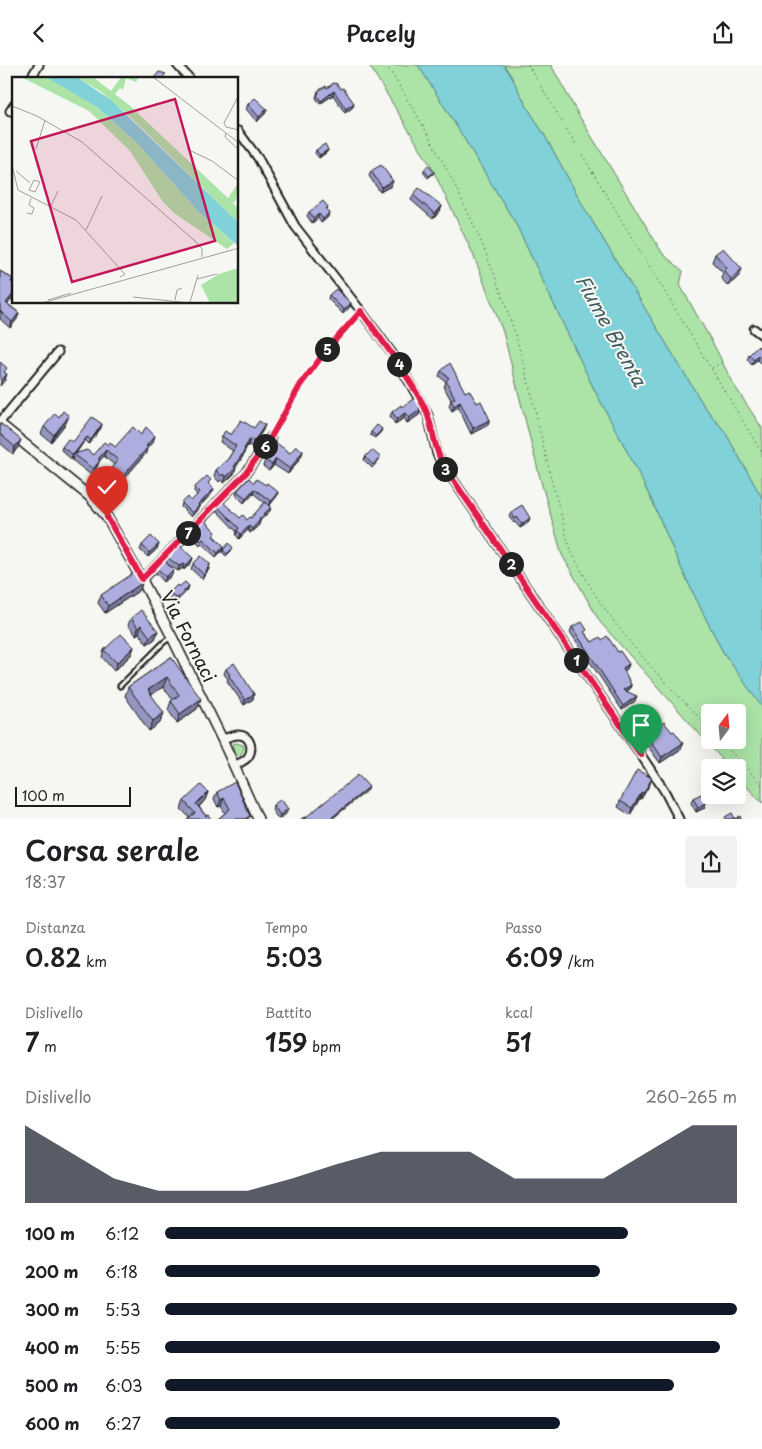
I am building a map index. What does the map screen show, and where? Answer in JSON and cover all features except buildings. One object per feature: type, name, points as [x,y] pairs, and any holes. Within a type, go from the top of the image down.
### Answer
[{"type":"street","points":[[31,77],[39,65]]},
{"type":"street","points":[[177,65],[188,77]]},
{"type":"street","points":[[239,132],[258,159],[295,226],[394,356],[424,405],[437,454],[443,465],[649,767],[679,819]]},
{"type":"street","points":[[754,329],[762,335]]},
{"type":"street","points":[[0,423],[58,352]]},
{"type":"street","name":"Via Fornaci","points":[[0,423],[89,496],[107,517],[172,637],[222,739],[258,819]]},
{"type":"street","points":[[142,579],[246,473],[271,437]]},
{"type":"street","points":[[222,739],[237,735],[247,738],[250,743],[249,756],[234,766]]},
{"type":"lane","points":[[120,686],[164,642],[172,637]]},
{"type":"path","points":[[386,65],[412,105],[442,160],[486,252],[525,367],[549,474],[572,552],[610,617],[638,652],[701,719]]},
{"type":"path","points":[[528,65],[762,453]]},
{"type":"path","points":[[271,437],[306,377],[328,348],[361,311]]},
{"type":"path","points":[[711,369],[722,362]]},
{"type":"path","points":[[728,749],[762,785]]},
{"type":"green space","points":[[369,65],[418,65],[516,224],[593,387],[652,501],[701,609],[723,652],[762,707],[762,803],[746,786],[746,759],[722,759],[713,749],[746,749],[746,704],[701,704],[701,736],[600,622],[562,555],[540,478],[503,332],[473,254],[432,168]]},
{"type":"green space","points":[[504,65],[551,65],[578,114],[663,254],[683,271],[680,285],[732,382],[762,428],[762,498],[725,432],[704,406],[586,211]]},
{"type":"green space","points":[[232,744],[243,745],[244,748],[241,754],[236,756]]},
{"type":"water","name":"Fiume Brenta","points":[[418,65],[504,65],[586,211],[704,406],[725,432],[762,498],[762,707],[723,652],[701,609],[652,501],[593,387],[516,224]]},
{"type":"route","points":[[107,517],[142,579],[246,473],[271,437],[301,384],[328,348],[361,311],[394,356],[424,405],[437,454],[443,465],[641,755]]}]
